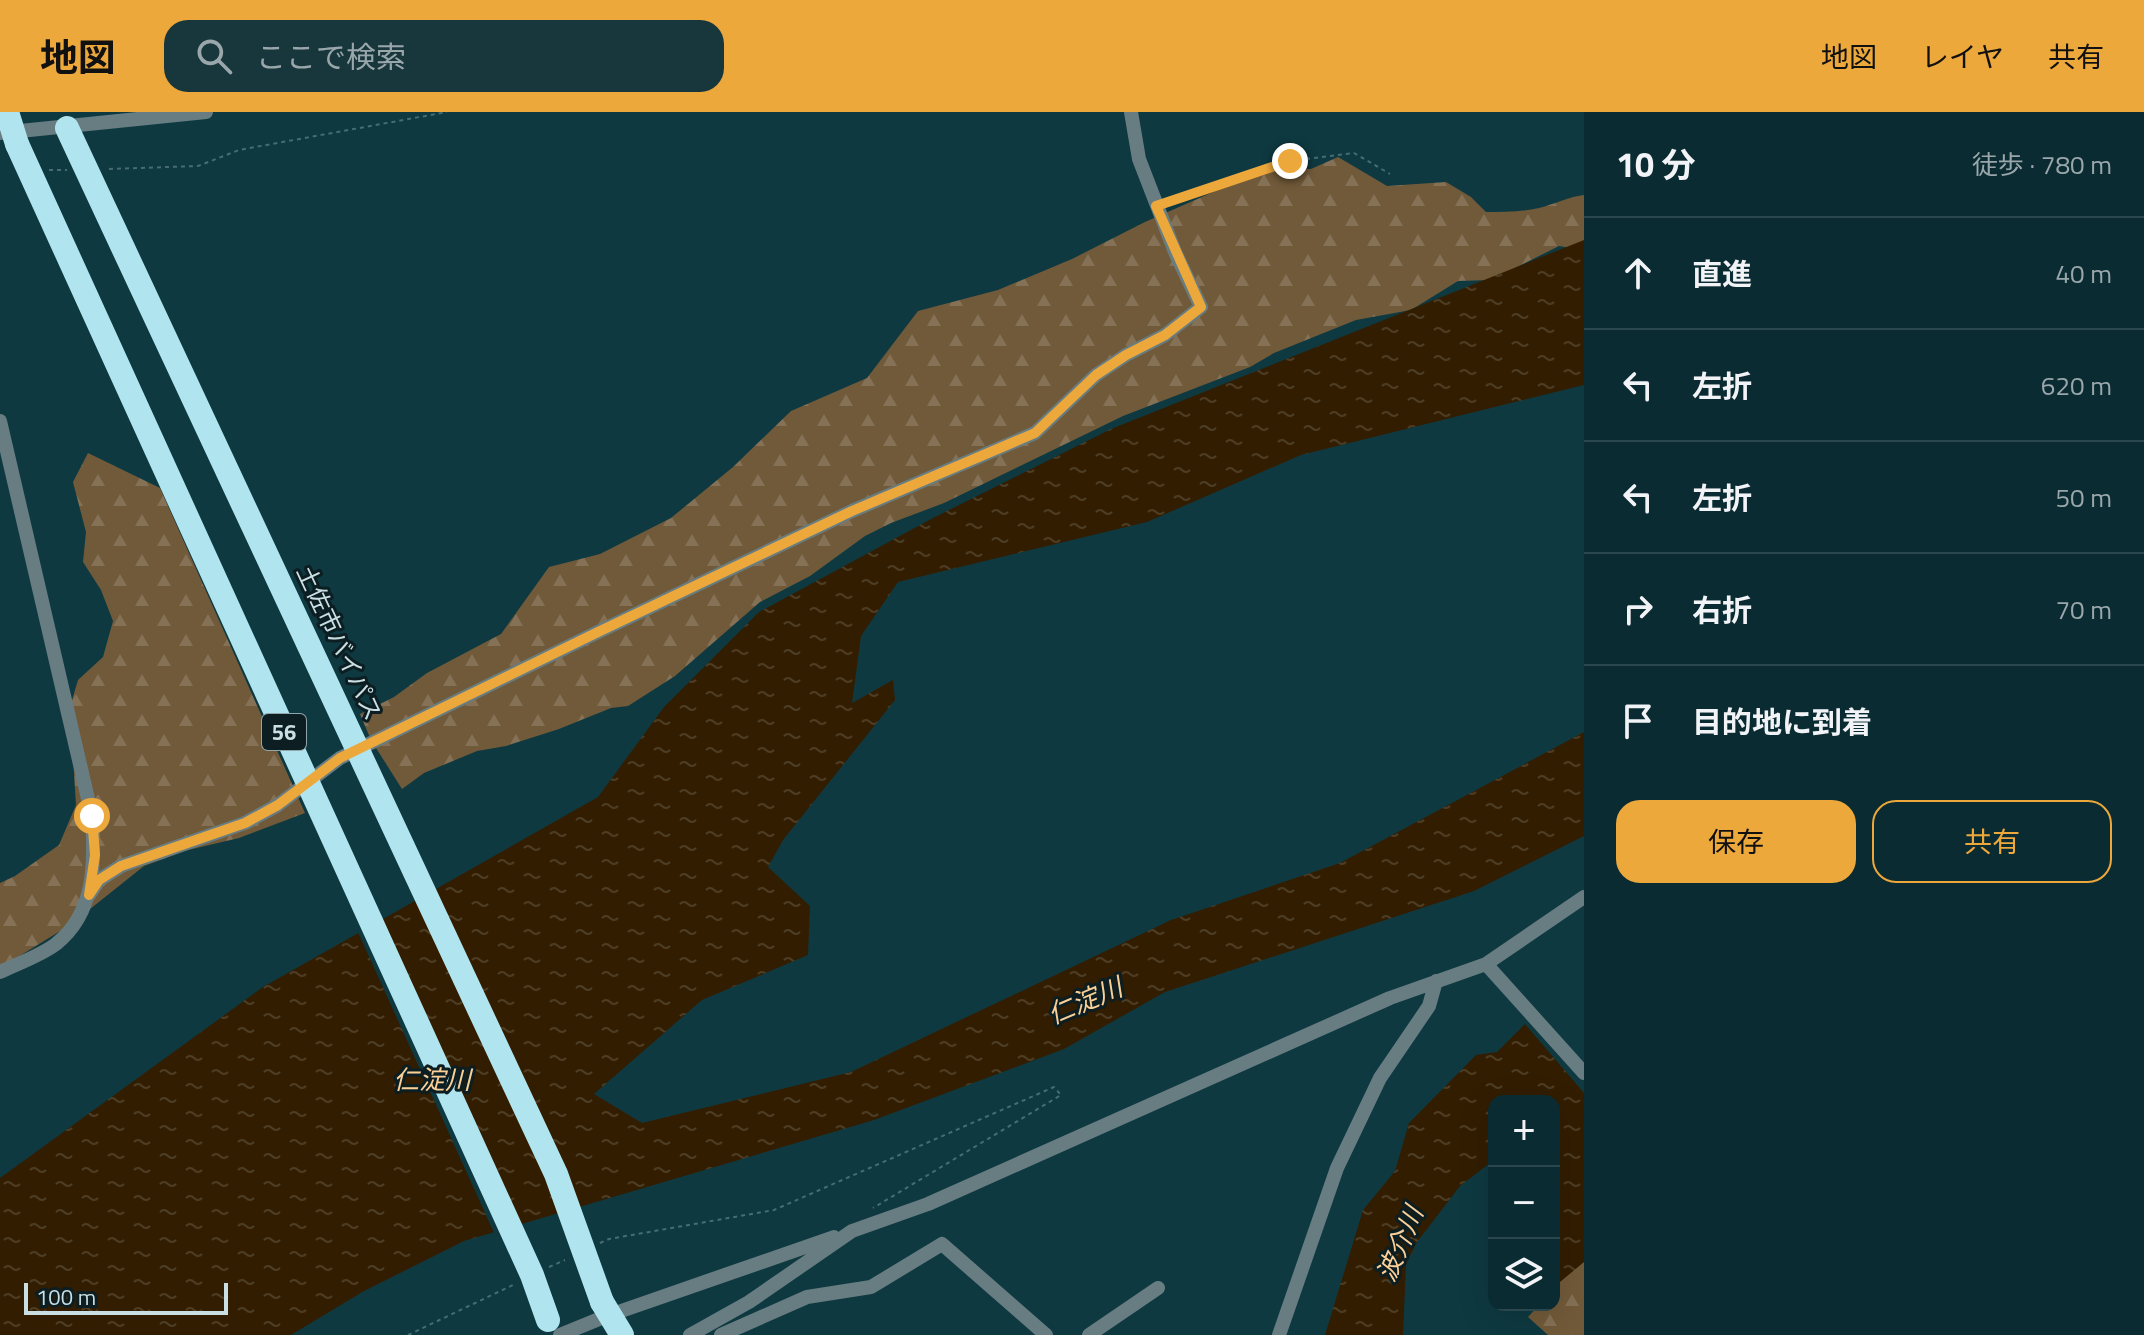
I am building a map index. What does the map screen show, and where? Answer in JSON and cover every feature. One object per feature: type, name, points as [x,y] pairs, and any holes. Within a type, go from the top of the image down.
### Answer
[{"type":"highway","name":"土佐市バイパス","points":[[64,122],[556,1174],[609,1321]]},
{"type":"highway","name":"56","points":[[8,130],[532,1275],[553,1330]]},
{"type":"street","points":[[8,130],[64,122],[206,112]]},
{"type":"street","points":[[89,895],[99,880],[121,866],[245,823],[278,805],[340,758],[569,646],[852,511],[1035,433],[1096,375],[1165,335],[1201,307],[1156,206],[1139,159],[1131,112]]},
{"type":"street","points":[[0,421],[92,816],[95,855],[85,908],[59,942],[0,972]]},
{"type":"street","points":[[553,1330],[609,1321],[928,1204],[1390,998],[1486,964],[1584,897]]},
{"type":"street","points":[[1486,964],[1584,1073]]},
{"type":"street","points":[[1279,1335],[1337,1168],[1380,1078],[1429,1006],[1436,981]]},
{"type":"street","points":[[690,1335],[749,1302],[856,1230]]},
{"type":"street","points":[[721,1335],[807,1297],[871,1287],[942,1244],[1046,1335]]},
{"type":"street","points":[[1089,1335],[1158,1288]]},
{"type":"street","points":[[748,1323],[759,1335]]},
{"type":"path","points":[[106,169],[198,166],[239,150],[447,112]]},
{"type":"path","points":[[1156,206],[1290,161],[1354,153],[1390,174]]},
{"type":"path","points":[[46,170],[76,170]]},
{"type":"path","points":[[594,1245],[609,1239],[774,1210],[1054,1087],[1061,1095],[854,1219],[856,1230]]},
{"type":"path","points":[[537,1273],[566,1259]]},
{"type":"path","points":[[408,1335],[523,1280]]},
{"type":"green space","points":[[1338,157],[1387,186],[1446,182],[1471,197],[1486,212],[1532,209],[1584,195],[1584,250],[1559,246],[1491,280],[1458,281],[1411,310],[1356,320],[1274,353],[1250,367],[1123,416],[944,503],[865,536],[810,576],[760,602],[675,676],[628,706],[611,708],[506,746],[477,751],[424,773],[402,789],[371,740],[360,714],[394,697],[427,673],[501,634],[549,567],[600,554],[671,518],[733,467],[791,411],[867,378],[918,311],[998,290],[1072,259],[1220,189],[1282,169],[1311,169]]},
{"type":"green space","points":[[88,453],[160,488],[305,813],[239,838],[188,850],[144,866],[70,925],[0,968],[0,883],[59,845],[76,805],[70,707],[78,680],[103,657],[113,621],[101,590],[83,562],[86,532],[73,482]]},
{"type":"green space","points":[[1584,1253],[1584,1335],[1548,1335],[1528,1317],[1534,1311],[1560,1311],[1560,1280]]},
{"type":"water","name":"仁淀川","points":[[1584,240],[1584,385],[1301,455],[1147,522],[898,582],[861,636],[852,703],[893,680],[895,700],[783,840],[768,867],[810,906],[808,955],[702,1000],[594,1094],[642,1123],[851,1072],[1171,920],[1340,863],[1584,732],[1584,836],[1474,891],[1165,992],[1064,1049],[874,1120],[464,1241],[364,1291],[291,1335],[0,1335],[0,1178],[263,987],[598,797],[664,707],[759,612],[933,518],[1111,429]]},
{"type":"water","name":"波介川","points":[[1525,1024],[1584,1093],[1584,1262],[1560,1282],[1560,1095],[1488,1095],[1488,1165],[1460,1186],[1417,1242],[1406,1264],[1403,1335],[1325,1335],[1363,1210],[1395,1171],[1409,1123],[1476,1055],[1497,1052]]},
{"type":"pier","points":[[378,918],[519,1228],[495,1235],[357,930]]},
{"type":"route","points":[[92,816],[95,855],[89,895],[99,880],[121,866],[245,823],[278,805],[340,758],[852,511],[1035,433],[1096,375],[1165,335],[1201,307],[1156,206],[1290,161]]}]
